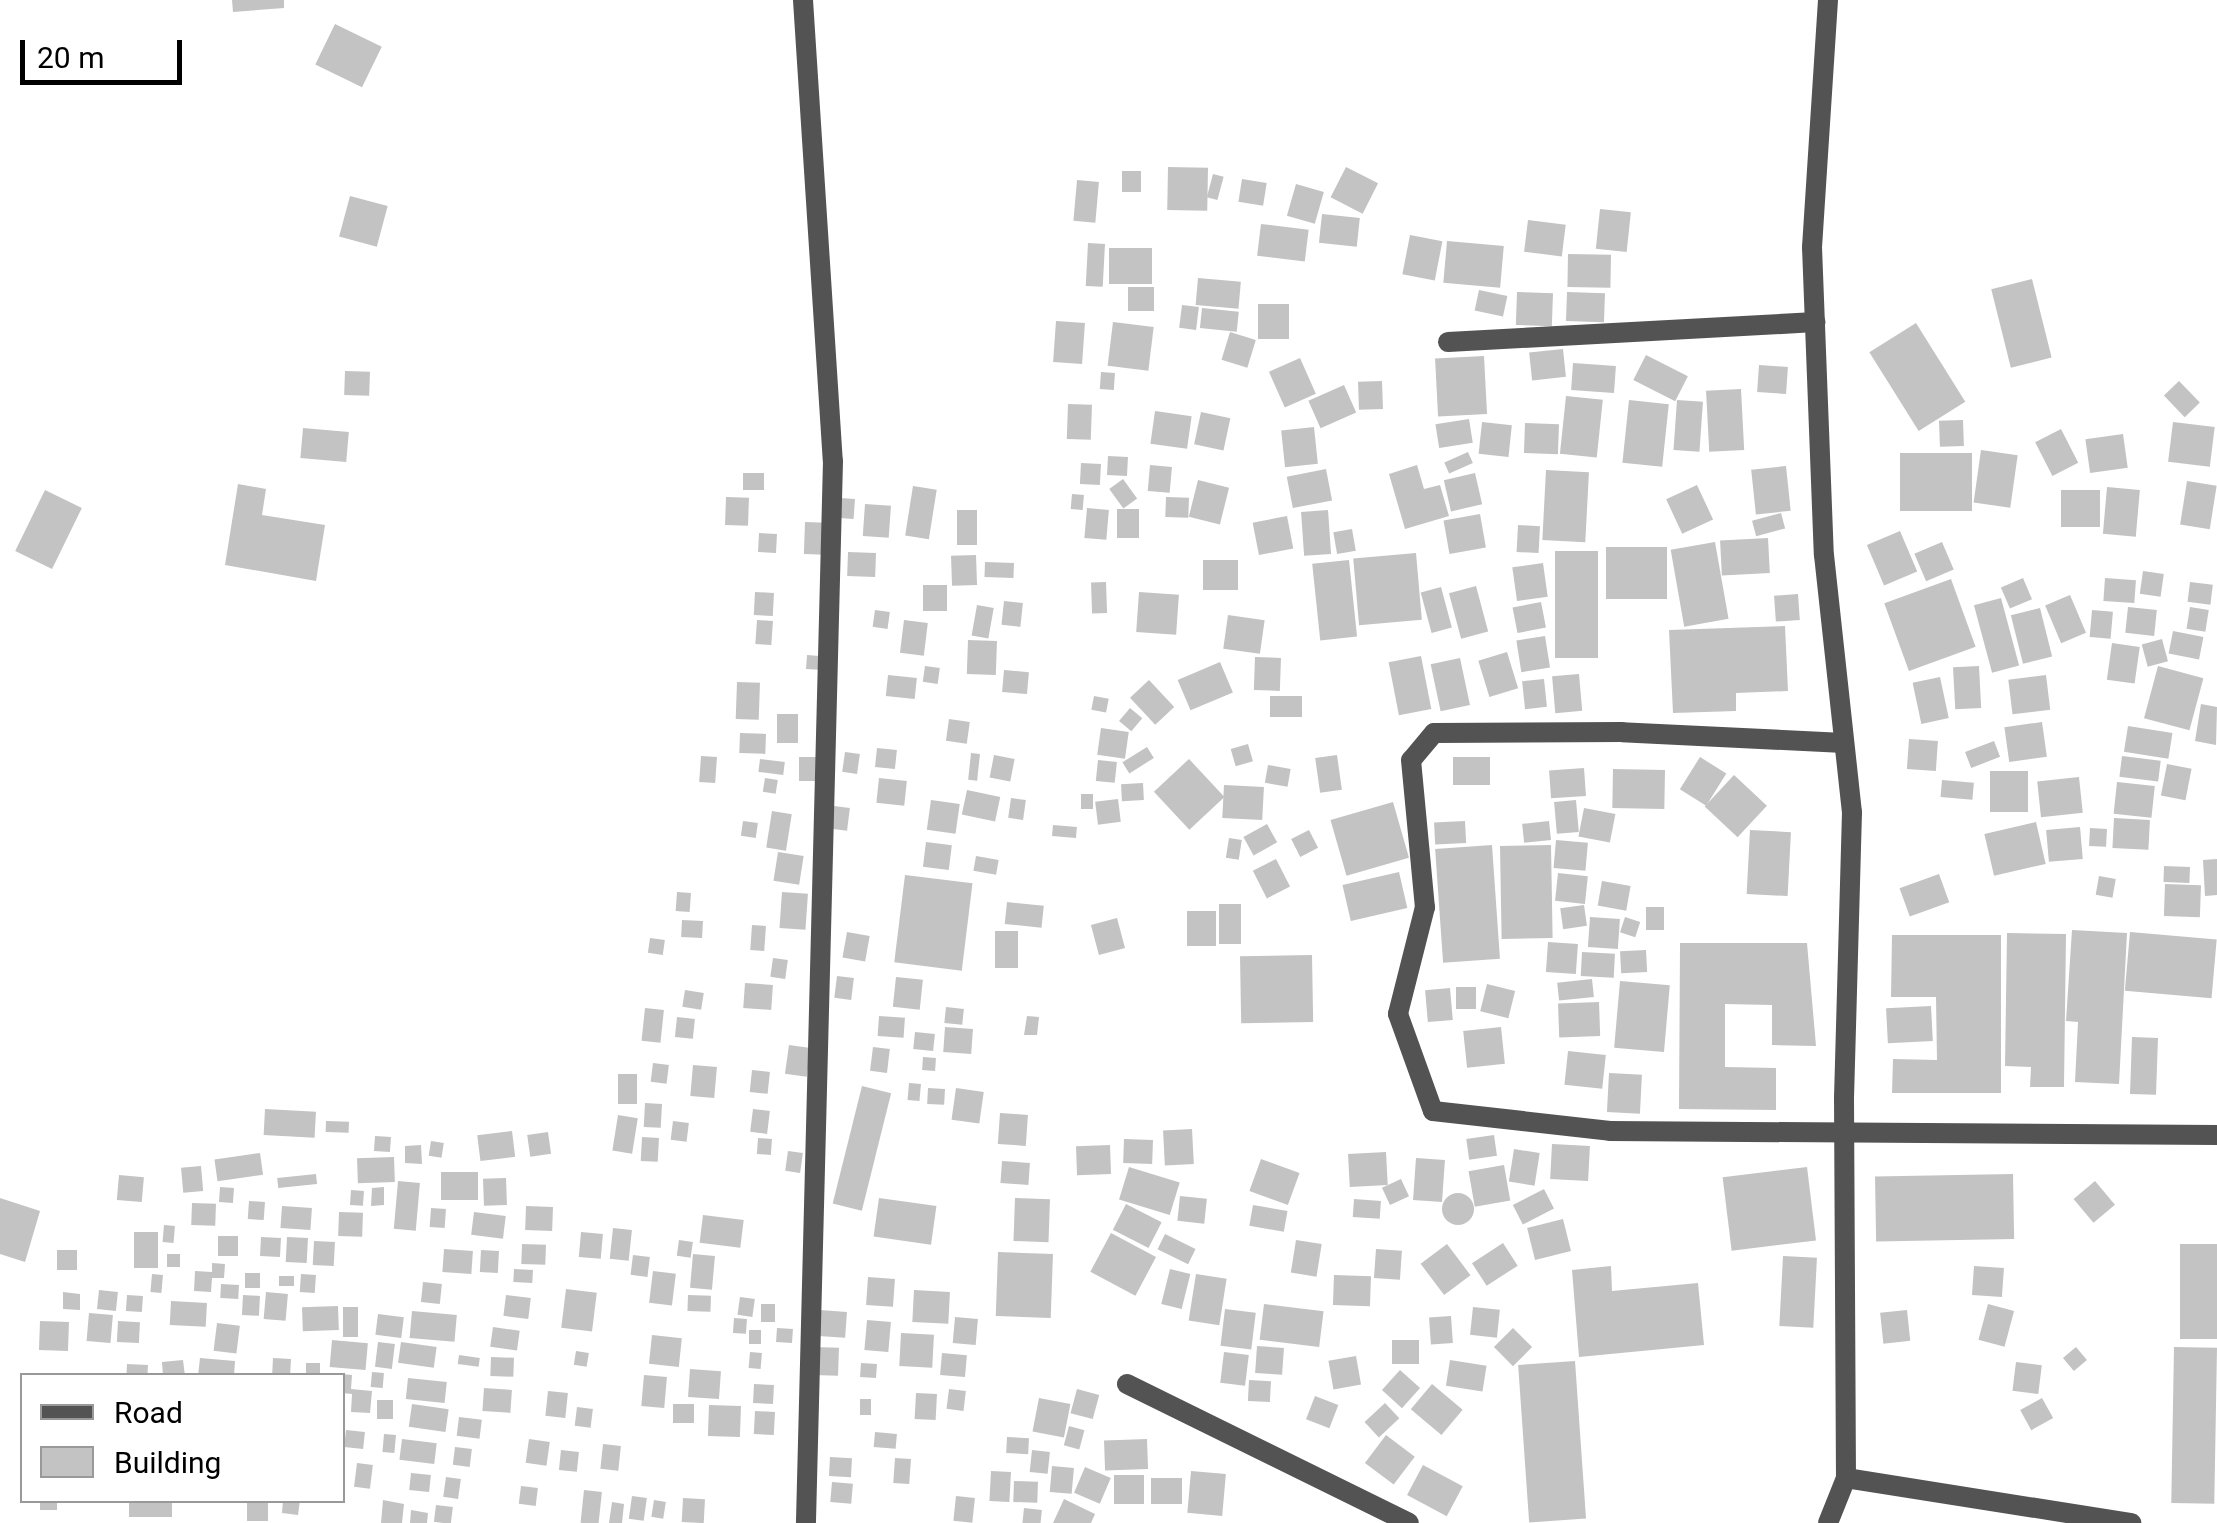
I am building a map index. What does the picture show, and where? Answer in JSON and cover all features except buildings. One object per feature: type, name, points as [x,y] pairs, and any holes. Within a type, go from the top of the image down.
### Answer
[{"type":"street","points":[[804,0],[833,461],[806,1523]]},
{"type":"street","points":[[1828,0],[1812,247],[1824,554],[1852,812],[1844,1133],[1846,1478],[1828,1523]]},
{"type":"street","points":[[1448,342],[1816,322]]},
{"type":"street","points":[[1844,743],[1622,732],[1434,733],[1410,760],[1424,907],[1398,1014],[1433,1111],[1610,1131],[2217,1135]]},
{"type":"street","points":[[1127,1384],[1409,1523]]},
{"type":"street","points":[[1846,1478],[2131,1523]]}]
